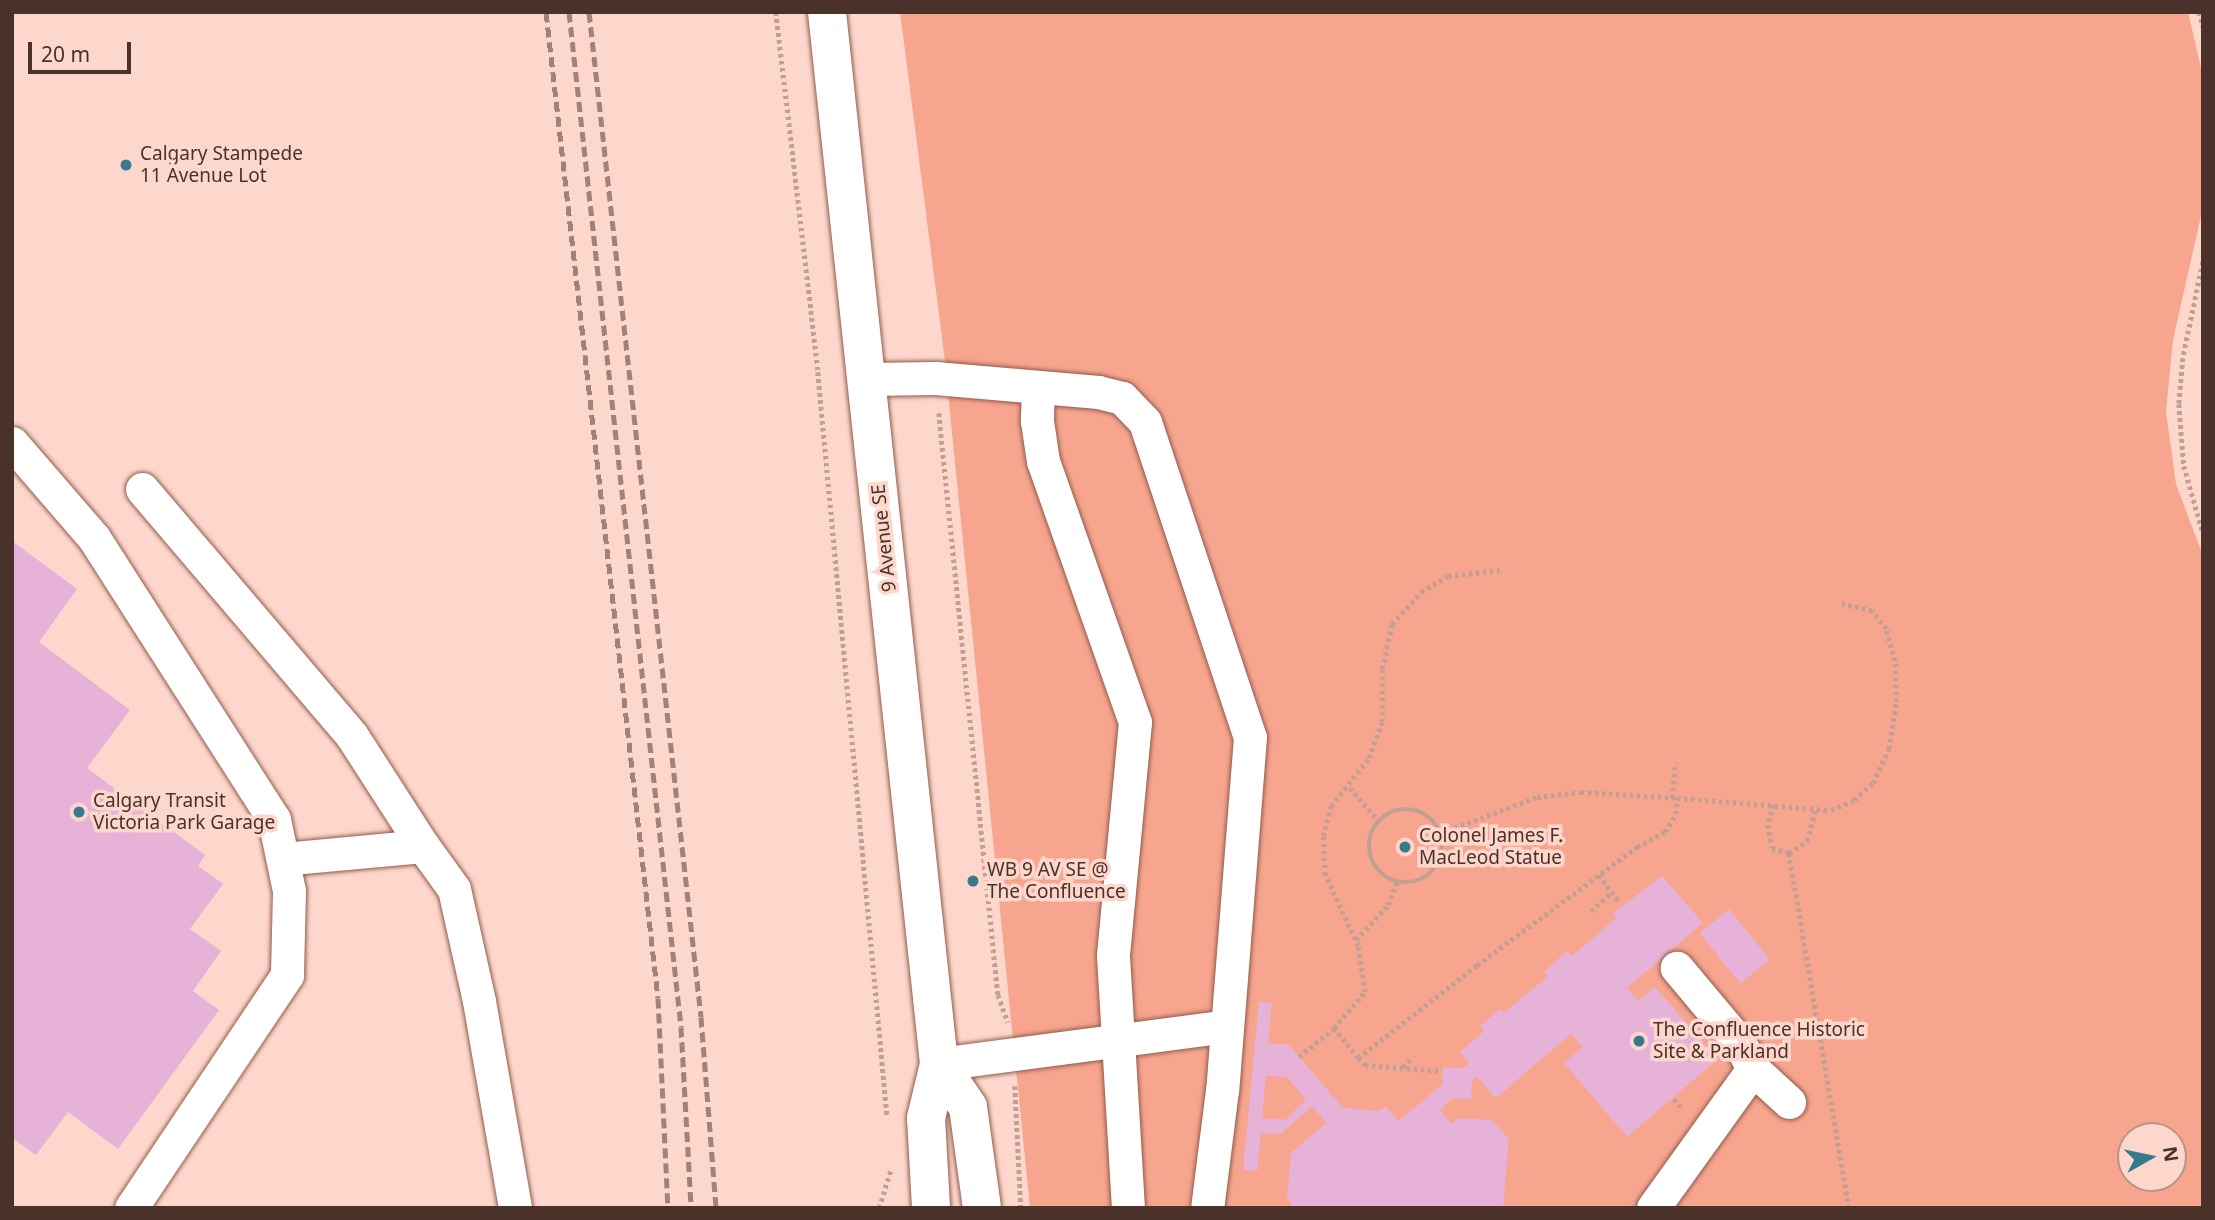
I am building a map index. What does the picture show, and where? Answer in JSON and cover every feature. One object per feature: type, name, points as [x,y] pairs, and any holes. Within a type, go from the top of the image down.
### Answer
[{"type":"main road","name":"9 Avenue SE","points":[[827,12],[939,1064],[926,1118],[931,1208]]},
{"type":"main road","name":"9 Avenue SE","points":[[939,1064],[968,1107],[982,1208]]},
{"type":"lane","points":[[868,379],[935,377],[1122,398],[1145,422],[1246,719],[1251,755],[1208,1208]]},
{"type":"lane","points":[[1038,388],[1043,461],[1135,722],[1113,956],[1128,1208]]},
{"type":"lane","points":[[12,443],[94,538],[274,819],[289,891],[287,975],[131,1208]]},
{"type":"lane","points":[[142,489],[352,736],[454,889],[479,1001],[515,1208]]},
{"type":"lane","points":[[284,859],[423,846]]},
{"type":"lane","points":[[1677,968],[1739,1042],[1753,1069],[1789,1102]]},
{"type":"lane","points":[[939,1064],[1227,1026]]},
{"type":"lane","points":[[1653,1208],[1753,1069]]},
{"type":"path","points":[[776,12],[818,372],[888,1124]]},
{"type":"path","points":[[2199,12],[2203,26]]},
{"type":"path","points":[[2203,262],[2183,358],[2179,404],[2184,466],[2203,533]]},
{"type":"path","points":[[935,377],[998,995],[1008,1021],[1012,1055],[1021,1208]]},
{"type":"path","points":[[1299,1057],[1334,1028],[1365,992],[1356,940],[1325,875],[1322,856],[1326,816],[1350,788],[1369,758],[1382,722],[1382,669],[1392,624],[1421,592],[1448,576],[1500,570]]},
{"type":"path","points":[[1441,833],[1537,797],[1581,792],[1831,810],[1854,800],[1873,783],[1889,749],[1896,702],[1895,661],[1885,629],[1872,611],[1842,604]]},
{"type":"path","points":[[1358,1058],[1599,875],[1671,827],[1675,798],[1675,762]]},
{"type":"path","points":[[1350,788],[1379,821]]},
{"type":"path","points":[[1774,804],[1768,825],[1772,848],[1789,853]]},
{"type":"path","points":[[1789,853],[1807,841],[1816,808]]},
{"type":"path","points":[[1401,810],[1425,814],[1441,833],[1442,856],[1429,875],[1408,884],[1385,877],[1370,856],[1369,844],[1379,821],[1401,810]]},
{"type":"path","points":[[1789,853],[1849,1208]]},
{"type":"path","points":[[1599,875],[1620,903]]},
{"type":"path","points":[[1356,940],[1388,905],[1397,882]]},
{"type":"path","points":[[1591,911],[1612,892]]},
{"type":"path","points":[[1334,1028],[1364,1065],[1441,1071]]},
{"type":"path","points":[[1402,1068],[1410,1060]]},
{"type":"path","points":[[879,1208],[892,1166],[894,1192]]},
{"type":"shaded area","name":"The Confluence Historic Site & Parkland","points":[[900,12],[2188,12],[2203,76],[2203,207],[2173,340],[2166,412],[2176,484],[2203,556],[2203,1208],[1030,1208],[944,353]]},
{"type":"building","name":"Calgary Transit Victoria Park Garage","points":[[12,541],[77,589],[39,642],[130,710],[87,768],[205,855],[198,866],[223,884],[190,929],[221,951],[193,991],[219,1010],[118,1149],[68,1112],[36,1155],[12,1138]]},
{"type":"building","name":"The Confluence Historic Site & Parkland","points":[[1662,876],[1703,923],[1627,988],[1638,1001],[1655,987],[1718,1059],[1627,1137],[1564,1063],[1583,1047],[1571,1034],[1496,1098],[1477,1077],[1472,1082],[1471,1099],[1453,1098],[1440,1110],[1452,1124],[1458,1118],[1492,1120],[1509,1139],[1503,1208],[1294,1208],[1287,1197],[1291,1153],[1326,1123],[1312,1106],[1281,1134],[1261,1133],[1257,1171],[1243,1170],[1259,1002],[1272,1003],[1268,1043],[1289,1045],[1343,1108],[1379,1111],[1386,1106],[1398,1121],[1442,1085],[1443,1067],[1463,1068],[1469,1063],[1460,1052],[1484,1031],[1480,1026],[1500,1009],[1504,1013],[1548,976],[1544,972],[1567,951],[1572,956],[1616,918],[1613,913]],"holes":[[[1266,1076],[1287,1077],[1306,1100],[1285,1120],[1262,1118]]]},
{"type":"building","points":[[1729,909],[1770,960],[1740,983],[1699,933]]},
{"type":"railway","points":[[546,12],[658,998],[668,1208]]},
{"type":"railway","points":[[569,12],[681,1027],[691,1208]]},
{"type":"railway","points":[[589,12],[701,1017],[716,1208]]},
{"type":"place","name":"Calgary Stampede 11 Avenue Lot","points":[[126,165]]},
{"type":"place","name":"Calgary Transit Victoria Park Garage","points":[[79,812]]},
{"type":"place","name":"Colonel James F. MacLeod Statue","points":[[1405,847]]},
{"type":"place","name":"WB 9 AV SE @ The Confluence","points":[[973,881]]},
{"type":"place","name":"The Confluence Historic Site & Parkland","points":[[1639,1041]]}]
